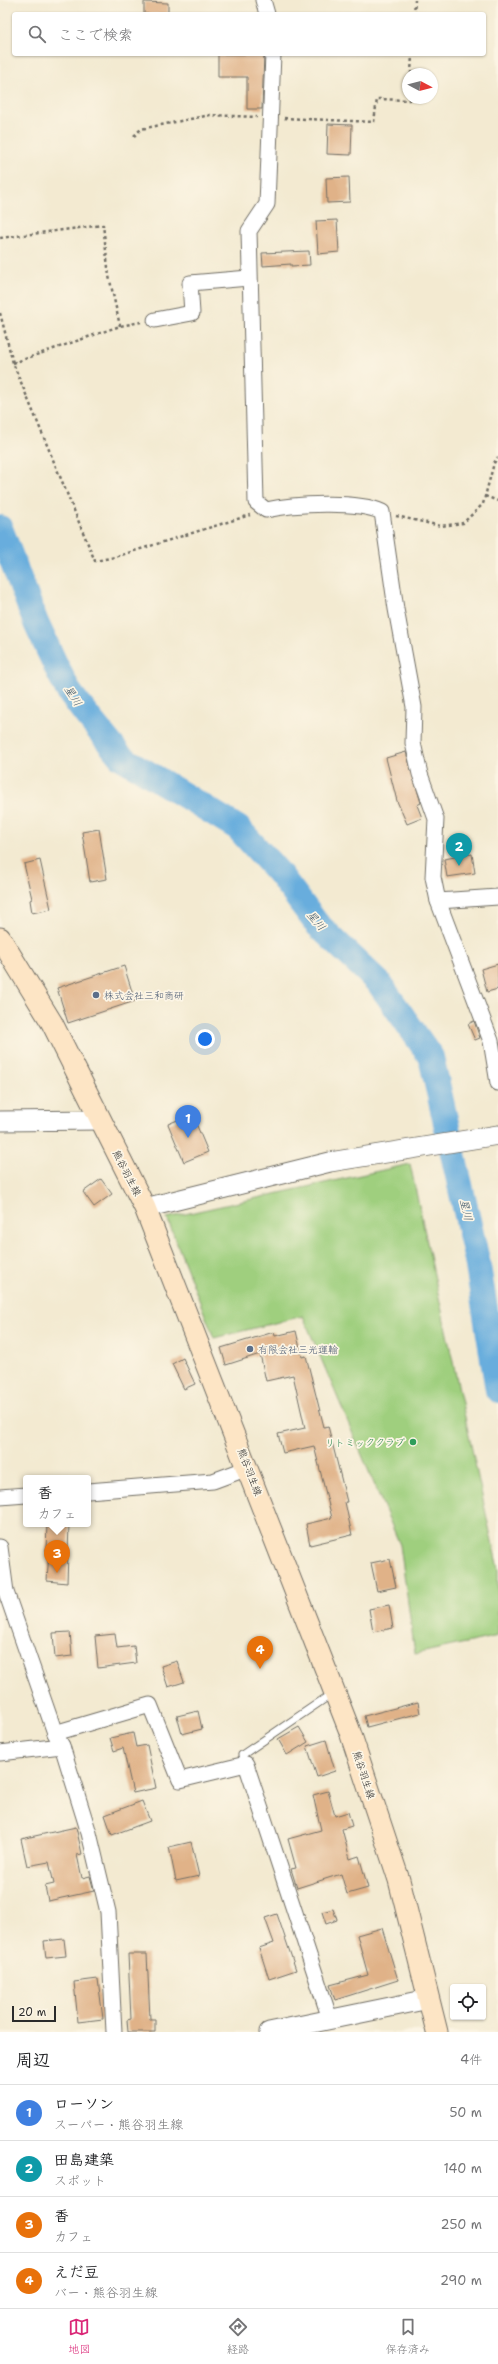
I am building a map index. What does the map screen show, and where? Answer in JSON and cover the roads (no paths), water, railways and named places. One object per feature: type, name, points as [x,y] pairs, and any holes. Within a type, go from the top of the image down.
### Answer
[{"type":"main road","name":"熊谷羽生線","points":[[0,938],[52,1023],[145,1208],[335,1692],[399,1880],[437,2032]]},
{"type":"street","points":[[263,0],[266,12]]},
{"type":"street","points":[[273,56],[267,204],[249,232],[256,502],[266,510],[286,505],[331,505],[374,508],[382,512],[396,609],[414,707],[413,743],[420,774],[436,819],[433,877],[438,902],[491,1040],[498,1083]]},
{"type":"street","points":[[155,320],[192,313],[190,283],[249,278]]},
{"type":"street","points":[[438,902],[498,897]]},
{"type":"street","points":[[0,1121],[100,1120]]},
{"type":"street","points":[[145,1208],[322,1164],[417,1147],[494,1136]]},
{"type":"street","points":[[91,1491],[213,1481],[248,1468]]},
{"type":"street","points":[[0,1497],[23,1495]]},
{"type":"street","points":[[0,1547],[6,1592],[59,1740],[88,1833],[108,1912],[114,2032]]},
{"type":"street","points":[[0,1753],[59,1740],[150,1705],[180,1780],[246,1764],[330,2019]]},
{"type":"street","points":[[269,2032],[429,1999]]},
{"type":"lane","points":[[246,1764],[242,1755],[335,1692]]},
{"type":"waterway","name":"星川","points":[[0,528],[36,623],[57,668],[69,692],[89,718],[121,757],[238,828],[278,872],[317,924],[379,983],[431,1057],[477,1260],[498,1390]]},
{"type":"place","name":"田島建築","points":[[459,866]]},
{"type":"place","name":"株式会社三和商研","points":[[96,995]]},
{"type":"place","name":"ローソン","points":[[188,1138]]},
{"type":"place","name":"有限会社三光運輸","points":[[250,1349]]},
{"type":"place","name":"リトミッククラブ","points":[[413,1442]]},
{"type":"place","name":"香","points":[[57,1573]]},
{"type":"place","name":"えだ豆","points":[[260,1669]]}]
